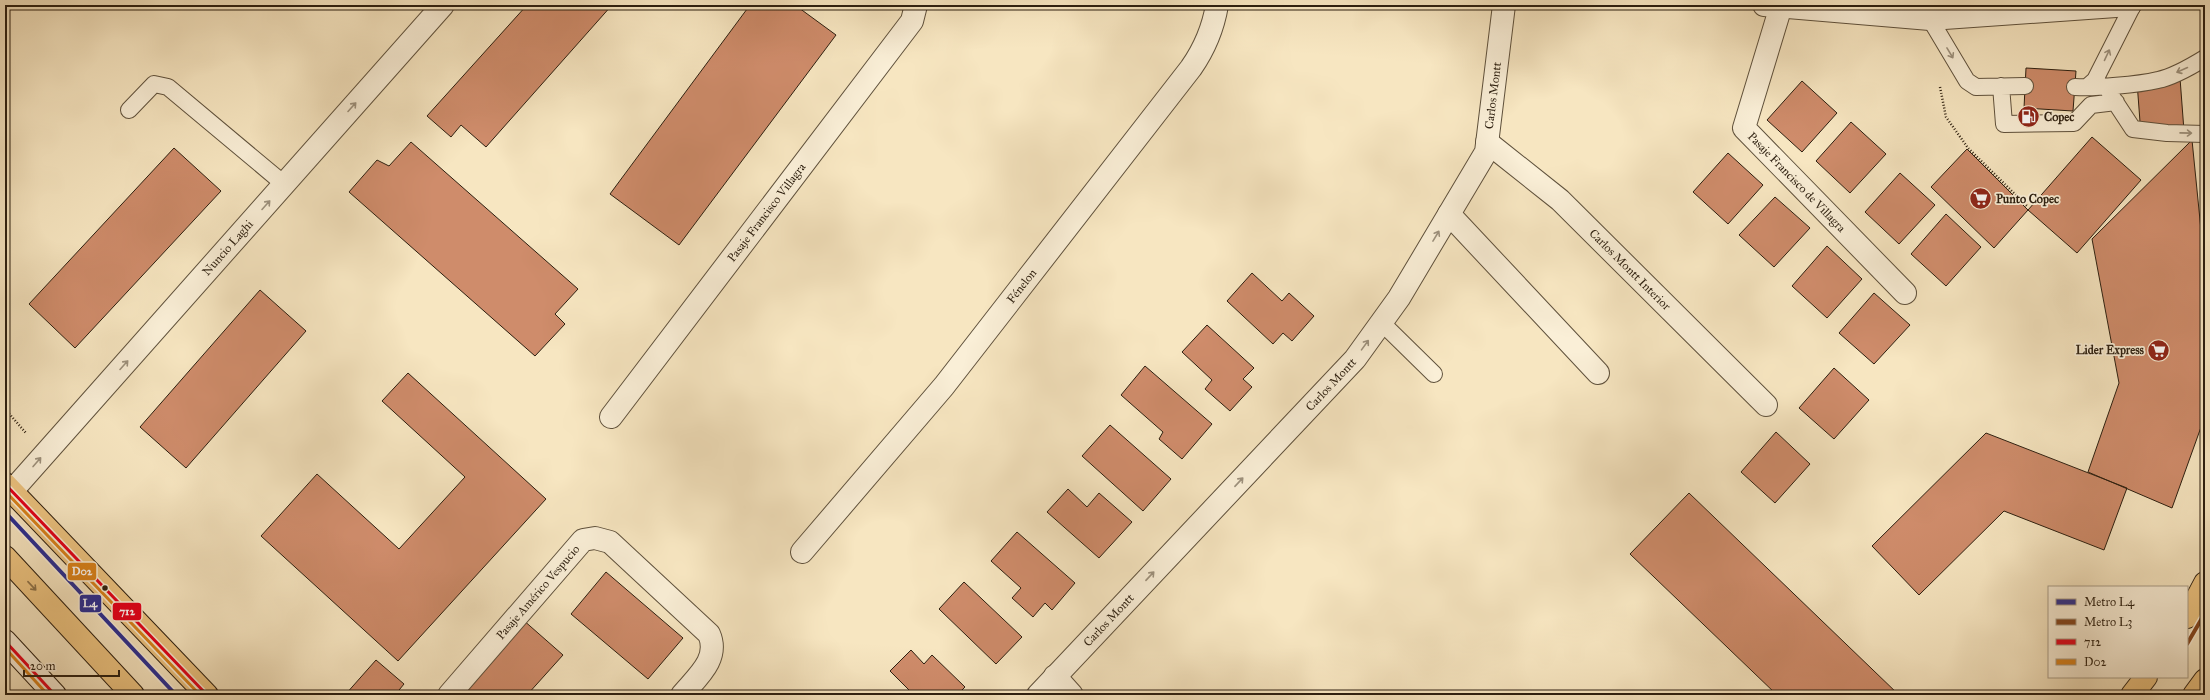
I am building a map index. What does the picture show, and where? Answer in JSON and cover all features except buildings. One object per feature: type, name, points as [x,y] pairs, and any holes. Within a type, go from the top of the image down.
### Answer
[{"type":"main road","points":[[8,488],[207,695]]},
{"type":"main road","points":[[5,557],[133,695]]},
{"type":"main road","points":[[2188,615],[2205,583]]},
{"type":"main road","points":[[2132,695],[2145,678]]},
{"type":"main road","points":[[2194,695],[2205,680]]},
{"type":"street","name":"Nuncio Laghi","points":[[8,488],[44,454],[443,5]]},
{"type":"street","name":"Pasaje Francisco Villagra","points":[[611,417],[912,21],[916,5]]},
{"type":"street","name":"Fénelon","points":[[802,552],[944,386],[1191,68],[1208,39],[1217,5]]},
{"type":"street","name":"Carlos Montt","points":[[1038,695],[1355,358],[1399,298],[1486,152],[1504,5]]},
{"type":"street","points":[[1772,6],[1930,19],[2131,5]]},
{"type":"street","name":"Pasaje Francisco de Villagra","points":[[1772,6],[1744,128],[1905,293]]},
{"type":"street","name":"Carlos Montt Interior","points":[[1487,142],[1560,200],[1766,405]]},
{"type":"street","points":[[1449,214],[1598,373]]},
{"type":"street","name":"Pasaje Américo Vespucio","points":[[449,695],[583,540],[595,538],[610,542],[710,634],[714,644],[708,664],[682,695]]},
{"type":"street","points":[[5,641],[55,695]]},
{"type":"street","points":[[1056,676],[1072,695]]},
{"type":"lane","points":[[2131,5],[2095,80],[2081,87],[2159,80],[2205,58]]},
{"type":"lane","points":[[1930,19],[1967,81],[1976,87],[2025,86]]},
{"type":"lane","points":[[129,110],[154,84],[168,87],[284,184]]},
{"type":"lane","points":[[2104,85],[2133,129],[2166,133],[2205,134]]},
{"type":"lane","points":[[2001,86],[2004,124],[2074,123],[2091,105],[2116,102]]},
{"type":"lane","points":[[1381,322],[1434,374]]},
{"type":"path","points":[[1939,79],[1946,117],[1968,148],[2026,206]]},
{"type":"path","points":[[5,409],[44,454]]},
{"type":"metro line","name":"L4","points":[[5,512],[176,695]]},
{"type":"metro line","name":"L3","points":[[2188,642],[2205,613]]},
{"type":"transit line","name":"712","points":[[5,484],[207,695]]},
{"type":"transit line","name":"D02","points":[[5,491],[200,695]]},
{"type":"transit line","name":"712","points":[[5,641],[55,695]]},
{"type":"transit line","name":"D02","points":[[5,648],[48,695]]},
{"type":"place","name":"Copec","points":[[2028,117]]},
{"type":"place","name":"Punto Copec","points":[[1980,199]]},
{"type":"place","name":"Lider Express","points":[[2159,350]]}]
